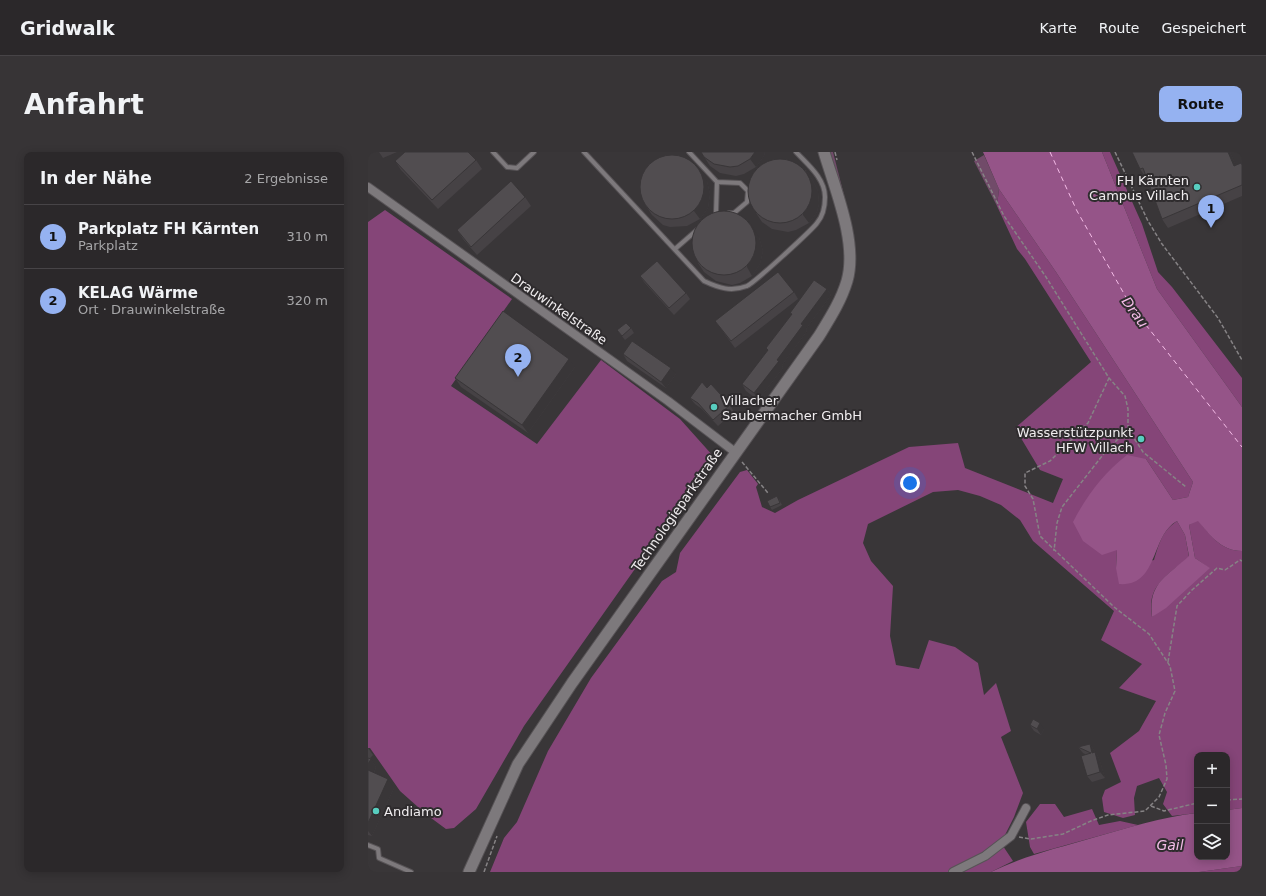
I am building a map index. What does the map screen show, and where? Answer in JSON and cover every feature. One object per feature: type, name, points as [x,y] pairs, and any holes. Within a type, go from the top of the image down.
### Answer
[{"type":"street","name":"Technologieparkstraße","points":[[470,872],[518,764],[572,683],[822,330],[835,308],[847,280],[850,251],[824,152]]},
{"type":"street","name":"Drauwinkelstraße","points":[[368,187],[668,402],[735,452]]},
{"type":"street","points":[[953,872],[985,856],[1011,836],[1026,808]]},
{"type":"lane","points":[[493,152],[507,167],[517,168],[534,152]]},
{"type":"lane","points":[[584,152],[704,281],[720,289],[734,290],[749,286],[818,222],[824,208],[825,195],[821,182],[796,152]]},
{"type":"lane","points":[[690,152],[717,182],[716,213]]},
{"type":"lane","points":[[710,218],[716,213],[734,213],[747,202],[748,191],[740,183],[717,182]]},
{"type":"lane","points":[[675,249],[699,228]]},
{"type":"lane","points":[[368,845],[378,849],[379,858],[411,872]]},
{"type":"path","points":[[972,152],[1004,216],[1046,277],[1109,378],[1125,396],[1128,410],[1128,429],[1142,452],[1186,487]]},
{"type":"path","points":[[1115,152],[1148,221],[1162,244],[1218,318],[1242,360]]},
{"type":"path","points":[[1011,836],[1032,839],[1063,834],[1108,815],[1145,811],[1159,797],[1167,779],[1166,765],[1159,735],[1165,713],[1175,691],[1168,663],[1149,634],[1114,607],[1040,536],[1033,499],[1025,486],[1025,473],[1050,461],[1088,423],[1109,378]]},
{"type":"path","points":[[1054,551],[1057,523],[1062,507],[1106,451],[1128,429]]},
{"type":"path","points":[[735,452],[768,493]]},
{"type":"path","points":[[1168,663],[1177,606],[1192,590],[1217,568],[1225,570],[1240,560],[1242,561]]},
{"type":"path","points":[[1230,800],[1242,799]]},
{"type":"path","points":[[1150,805],[1164,812],[1194,804]]},
{"type":"shaded area","points":[[830,152],[833,152],[846,203],[844,202]]},
{"type":"shaded area","points":[[1102,152],[1110,152],[1142,224],[1158,272],[1172,287],[1242,378],[1242,407],[1157,289]]},
{"type":"shaded area","points":[[984,155],[999,189],[997,206],[974,161]]},
{"type":"shaded area","points":[[999,189],[1056,272],[1193,482],[1188,497],[1173,500],[1146,459],[1117,550],[1116,568],[1154,560],[1164,534],[1177,521],[1185,535],[1189,557],[1166,575],[1160,582],[1152,597],[1152,617],[1209,568],[1195,558],[1189,525],[1198,520],[1222,545],[1242,551],[1242,808],[1230,810],[1230,752],[1194,752],[1194,813],[1172,816],[1163,804],[1167,792],[1159,778],[1137,786],[1134,798],[1135,815],[1123,818],[1104,812],[1102,798],[1105,790],[1121,782],[1110,753],[1139,731],[1156,701],[1119,688],[1142,664],[1101,640],[1114,611],[1033,541],[1020,520],[1001,505],[980,496],[958,490],[933,492],[868,524],[863,543],[871,561],[893,586],[890,636],[896,665],[919,669],[929,640],[955,647],[978,663],[984,695],[996,683],[1011,731],[1001,737],[1023,793],[1014,817],[1001,843],[1013,861],[991,872],[490,872],[504,838],[517,822],[548,751],[591,678],[662,581],[676,572],[680,553],[740,472],[747,470],[758,484],[756,487],[762,507],[775,513],[798,500],[909,447],[958,443],[965,468],[1053,503],[1063,479],[1040,470],[1015,428],[1091,362],[1025,259],[1017,249],[997,206]]},
{"type":"shaded area","points":[[385,210],[512,299],[451,386],[537,444],[601,360],[680,419],[714,457],[524,726],[476,809],[454,828],[446,829],[427,815],[400,791],[370,748],[368,748],[368,222]]},
{"type":"shaded area","points":[[1040,804],[1055,804],[1064,817],[1092,809],[1099,825],[1120,821],[1138,825],[1034,854],[1030,847],[1026,822]]},
{"type":"shaded area","points":[[1242,866],[1242,872],[1199,872]]},
{"type":"water","name":"Drau","points":[[983,152],[1102,152],[1157,289],[1242,407],[1242,551],[1222,545],[1212,537],[1198,521],[1189,525],[1195,558],[1210,568],[1166,608],[1152,617],[1151,605],[1156,588],[1166,576],[1189,556],[1185,535],[1177,521],[1168,528],[1148,569],[1141,578],[1132,583],[1119,584],[1116,568],[1117,550],[1102,555],[1083,541],[1073,522],[1084,503],[1103,477],[1127,455],[1146,459],[1173,500],[1188,497],[1193,482],[1056,272],[999,189]]},
{"type":"water","name":"Gail","points":[[1242,808],[1242,866],[1199,872],[991,872],[1028,857],[1144,823],[1194,813],[1194,860],[1230,860],[1230,810]]},
{"type":"building","points":[[405,152],[468,152],[476,160],[432,200],[395,161]]},
{"type":"building","points":[[701,152],[755,152],[750,159],[738,166],[730,167],[714,164],[704,157]]},
{"type":"building","name":"FH Kärnten Campus Villach","points":[[1132,152],[1228,152],[1234,166],[1241,163],[1242,165],[1242,185],[1162,219],[1143,168],[1140,169]]},
{"type":"building","points":[[666,155],[678,155],[695,164],[702,175],[704,187],[702,199],[695,210],[678,219],[666,219],[654,214],[645,205],[640,193],[640,181],[645,169],[654,160]]},
{"type":"building","points":[[774,159],[786,159],[803,168],[810,179],[812,191],[810,203],[803,214],[786,223],[774,223],[762,218],[753,209],[748,197],[748,185],[753,173],[762,164]]},
{"type":"building","points":[[511,181],[525,197],[471,247],[457,230]]},
{"type":"building","points":[[718,211],[730,211],[747,220],[754,231],[756,243],[754,255],[747,266],[730,275],[718,275],[706,270],[697,261],[692,249],[692,237],[697,225],[706,216]]},
{"type":"building","points":[[657,261],[686,293],[669,308],[640,276]]},
{"type":"building","points":[[778,272],[794,292],[731,341],[715,321]]},
{"type":"building","points":[[814,280],[827,289],[777,360],[779,361],[754,393],[742,384],[768,350],[766,348],[792,314],[790,313]]},
{"type":"building","points":[[503,311],[569,359],[522,425],[455,378]]},
{"type":"building","points":[[626,323],[631,328],[622,336],[617,330]]},
{"type":"building","points":[[632,341],[671,368],[661,382],[623,354]]},
{"type":"building","name":"Villacher Saubermacher GmbH","points":[[702,382],[707,388],[711,384],[730,405],[713,420],[698,403],[690,398]]},
{"type":"building","points":[[777,496],[780,503],[770,507],[767,501]]},
{"type":"building","points":[[1033,719],[1040,723],[1037,729],[1030,725]]},
{"type":"building","points":[[1090,744],[1092,753],[1095,752],[1100,772],[1087,776],[1081,756],[1091,753],[1078,747]]},
{"type":"building","points":[[368,770],[388,779],[368,823]]},
{"type":"ferry route","points":[[1050,152],[1077,211],[1131,306],[1242,447]]},
{"type":"place","name":"FH Kärnten Campus Villach","points":[[1197,187]]},
{"type":"place","name":"Parkplatz FH Kärnten","points":[[1211,228]]},
{"type":"place","name":"KELAG Wärme","points":[[518,377]]},
{"type":"place","name":"Villacher Saubermacher GmbH","points":[[714,407]]},
{"type":"place","name":"Wasserstützpunkt HFW Villach","points":[[1141,439]]},
{"type":"place","name":"Andiamo","points":[[376,811]]}]
